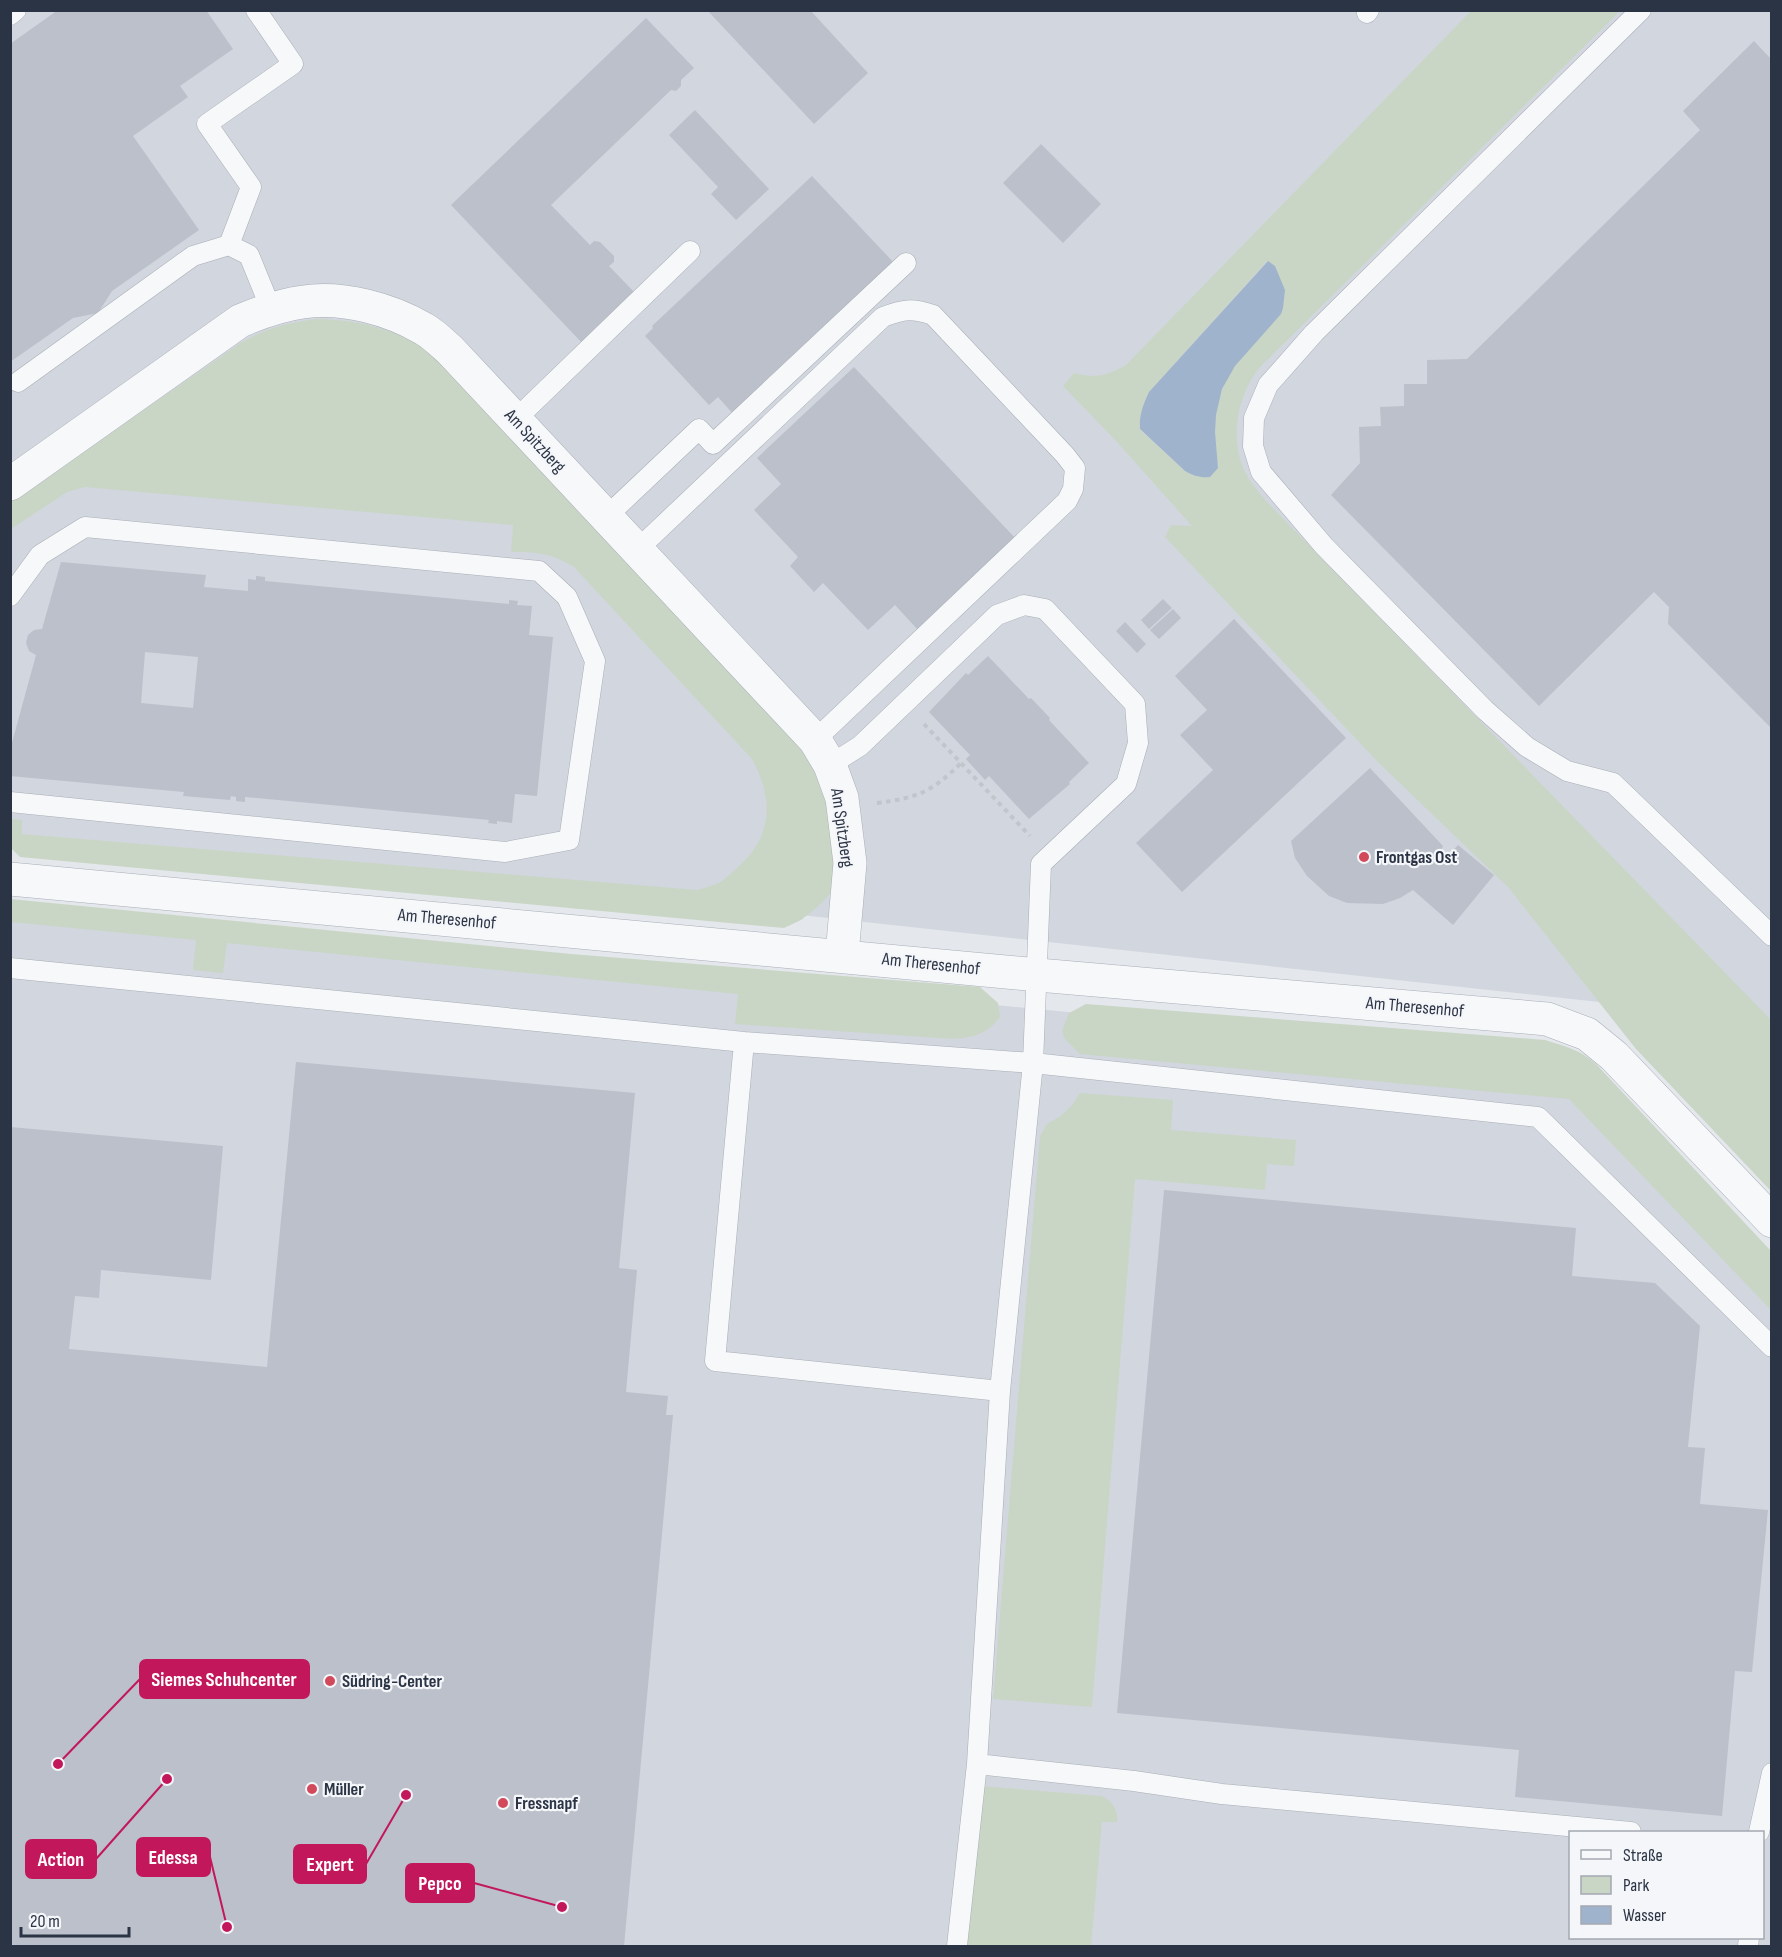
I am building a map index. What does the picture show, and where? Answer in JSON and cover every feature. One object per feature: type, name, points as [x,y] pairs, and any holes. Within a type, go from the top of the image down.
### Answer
[{"type":"street","name":"Am Spitzberg","points":[[14,476],[240,321],[271,309],[305,302],[341,302],[377,308],[425,329],[450,350],[823,752],[843,806],[850,863],[842,955]]},
{"type":"street","name":"Am Theresenhof","points":[[10,879],[1038,975],[1546,1019],[1587,1034],[1614,1056],[1772,1221]]},
{"type":"lane","points":[[10,15],[16,10]]},
{"type":"lane","points":[[229,245],[251,187],[207,124],[293,64],[256,10]]},
{"type":"lane","points":[[1641,10],[1314,333],[1268,385],[1254,418],[1253,446],[1261,472],[1280,497],[1324,546],[1485,710],[1527,747],[1557,765],[1568,771],[1613,783],[1772,936]]},
{"type":"lane","points":[[18,382],[193,256],[229,245],[249,255],[271,309]]},
{"type":"lane","points":[[515,420],[690,251]]},
{"type":"lane","points":[[606,517],[699,429],[712,444],[906,263]]},
{"type":"lane","points":[[637,550],[883,317],[902,310],[918,310],[933,315],[1065,455],[1075,468],[1073,489],[1067,501],[823,752]]},
{"type":"lane","points":[[10,596],[40,555],[85,527],[539,571],[567,597],[595,661],[569,840],[505,852],[10,802]]},
{"type":"lane","points":[[823,752],[860,746],[997,615],[1024,605],[1045,609],[1135,704],[1138,743],[1126,784],[1041,864],[1033,1063],[1000,1392],[977,1764],[957,1947]]},
{"type":"lane","points":[[10,968],[744,1042],[1033,1063],[1538,1117],[1772,1347]]},
{"type":"lane","points":[[744,1042],[715,1361],[1000,1392]]},
{"type":"lane","points":[[977,1764],[1134,1781],[1222,1794],[1610,1831]]},
{"type":"lane","points":[[1760,1831],[1772,1773]]},
{"type":"path","points":[[905,704],[1049,856]]},
{"type":"path","points":[[843,806],[903,800],[924,793],[961,763]]},
{"type":"shaded area","points":[[10,11],[1771,11],[1771,1191],[1599,1002],[755,910],[11,842]]},
{"type":"shaded area","points":[[10,910],[1524,1056],[1771,1273],[1771,1946],[11,1946]]},
{"type":"green space","points":[[1471,11],[1620,11],[1260,367],[1252,378],[1241,404],[1237,446],[1245,472],[1267,502],[1771,1020],[1771,1191],[1636,1049],[1508,887],[1378,762],[1165,537],[1171,525],[1192,526],[1118,443],[1063,386],[1074,373],[1089,376],[1101,375],[1126,365]],"holes":[[[1267,261],[1275,266],[1281,314],[1239,360],[1222,390],[1215,429],[1218,467],[1193,475],[1185,471],[1140,430],[1145,401],[1149,392]]]},
{"type":"green space","points":[[316,319],[348,321],[377,327],[405,338],[433,353],[810,756],[818,769],[835,831],[833,887],[829,895],[816,908],[801,920],[784,928],[20,857],[12,849],[11,819],[22,820],[22,834],[697,890],[719,883],[749,856],[758,844],[766,817],[766,803],[764,789],[752,759],[573,566],[543,554],[511,552],[513,525],[85,487],[67,492],[11,529],[11,502],[239,344],[276,327]]},
{"type":"green space","points":[[10,899],[571,954],[980,987],[998,1003],[1000,1017],[980,1034],[953,1039],[735,1024],[738,994],[227,943],[223,973],[193,970],[196,940],[11,922]]},
{"type":"green space","points":[[1086,1004],[1545,1040],[1572,1049],[1596,1064],[1771,1251],[1771,1310],[1569,1099],[1080,1054],[1065,1039],[1062,1031],[1069,1013]]},
{"type":"green space","points":[[1080,1093],[1173,1100],[1171,1130],[1296,1140],[1294,1166],[1267,1164],[1265,1190],[1135,1179],[1092,1707],[993,1699],[1040,1136],[1047,1124],[1061,1116]]},
{"type":"green space","points":[[981,1786],[1102,1796],[1114,1807],[1117,1822],[1102,1822],[1091,1946],[966,1946]]},
{"type":"water","points":[[1268,261],[1275,266],[1285,290],[1281,314],[1235,366],[1222,389],[1215,432],[1218,468],[1210,477],[1194,475],[1185,471],[1140,429],[1143,406],[1149,392]]},
{"type":"building","points":[[58,10],[206,10],[233,49],[180,86],[188,97],[133,136],[199,230],[112,291],[98,313],[73,318],[10,362],[10,44]]},
{"type":"building","points":[[707,10],[810,10],[868,73],[814,124]]},
{"type":"building","points":[[646,18],[694,68],[681,80],[681,86],[676,91],[671,90],[551,205],[590,245],[594,241],[600,242],[614,256],[614,262],[609,266],[635,293],[582,343],[451,205]]},
{"type":"building","points":[[1754,41],[1772,60],[1772,729],[1668,624],[1669,607],[1654,592],[1539,706],[1331,495],[1360,463],[1359,427],[1381,426],[1380,407],[1404,406],[1404,384],[1427,384],[1427,360],[1467,359],[1700,130],[1683,111]]},
{"type":"building","points":[[695,110],[769,189],[736,220],[711,194],[718,187],[669,135]]},
{"type":"building","points":[[1041,144],[1101,204],[1063,243],[1003,183]]},
{"type":"building","points":[[812,176],[896,265],[735,416],[718,397],[709,405],[645,336],[653,328],[652,326]]},
{"type":"building","points":[[854,367],[1016,539],[919,631],[895,605],[868,630],[823,583],[814,592],[790,566],[798,557],[754,510],[781,484],[757,458]]},
{"type":"building","points":[[61,562],[206,575],[204,587],[248,591],[248,579],[256,580],[256,576],[265,577],[265,581],[509,604],[509,600],[518,601],[517,605],[532,606],[529,635],[553,637],[537,796],[515,794],[512,823],[497,821],[497,824],[488,823],[489,820],[245,797],[245,802],[236,801],[236,797],[231,796],[230,800],[183,796],[184,792],[10,776],[10,750],[36,655],[29,651],[26,643],[28,635],[34,630],[42,629]],"holes":[[[145,652],[198,657],[193,708],[141,703]]]},
{"type":"building","points":[[1163,599],[1172,608],[1149,629],[1141,620]]},
{"type":"building","points":[[1173,609],[1181,618],[1159,639],[1150,630]]},
{"type":"building","points":[[1234,619],[1346,738],[1182,892],[1136,843],[1213,770],[1180,735],[1207,710],[1175,676]]},
{"type":"building","points":[[1125,622],[1146,644],[1137,653],[1116,631]]},
{"type":"building","points":[[988,656],[1050,718],[1049,720],[1089,763],[1069,782],[1070,784],[1029,819],[989,776],[985,780],[966,759],[970,755],[929,712],[966,673],[968,675]]},
{"type":"building","points":[[1370,768],[1443,846],[1436,862],[1440,865],[1458,845],[1494,875],[1453,925],[1413,890],[1383,904],[1347,903],[1329,896],[1307,876],[1295,858],[1291,841]]},
{"type":"building","name":"Südring-Center","points":[[296,1062],[635,1093],[619,1268],[637,1270],[626,1392],[668,1396],[666,1415],[673,1415],[624,1946],[10,1946],[10,1127],[223,1146],[211,1280],[101,1270],[99,1298],[75,1296],[69,1349],[267,1367]]},
{"type":"building","points":[[1164,1190],[1576,1228],[1572,1276],[1655,1283],[1700,1326],[1688,1447],[1705,1448],[1700,1504],[1768,1510],[1752,1672],[1735,1671],[1722,1816],[1515,1797],[1519,1750],[1117,1713]]},
{"type":"place","name":"Frontgas Ost","points":[[1364,857]]},
{"type":"place","name":"Südring-Center","points":[[330,1681]]},
{"type":"place","name":"Siemes Schuhcenter","points":[[58,1764]]},
{"type":"place","name":"Action","points":[[167,1779]]},
{"type":"place","name":"Müller","points":[[312,1789]]},
{"type":"place","name":"Expert","points":[[406,1795]]},
{"type":"place","name":"Fressnapf","points":[[503,1803]]},
{"type":"place","name":"Pepco","points":[[562,1907]]},
{"type":"place","name":"Edessa","points":[[227,1927]]}]
